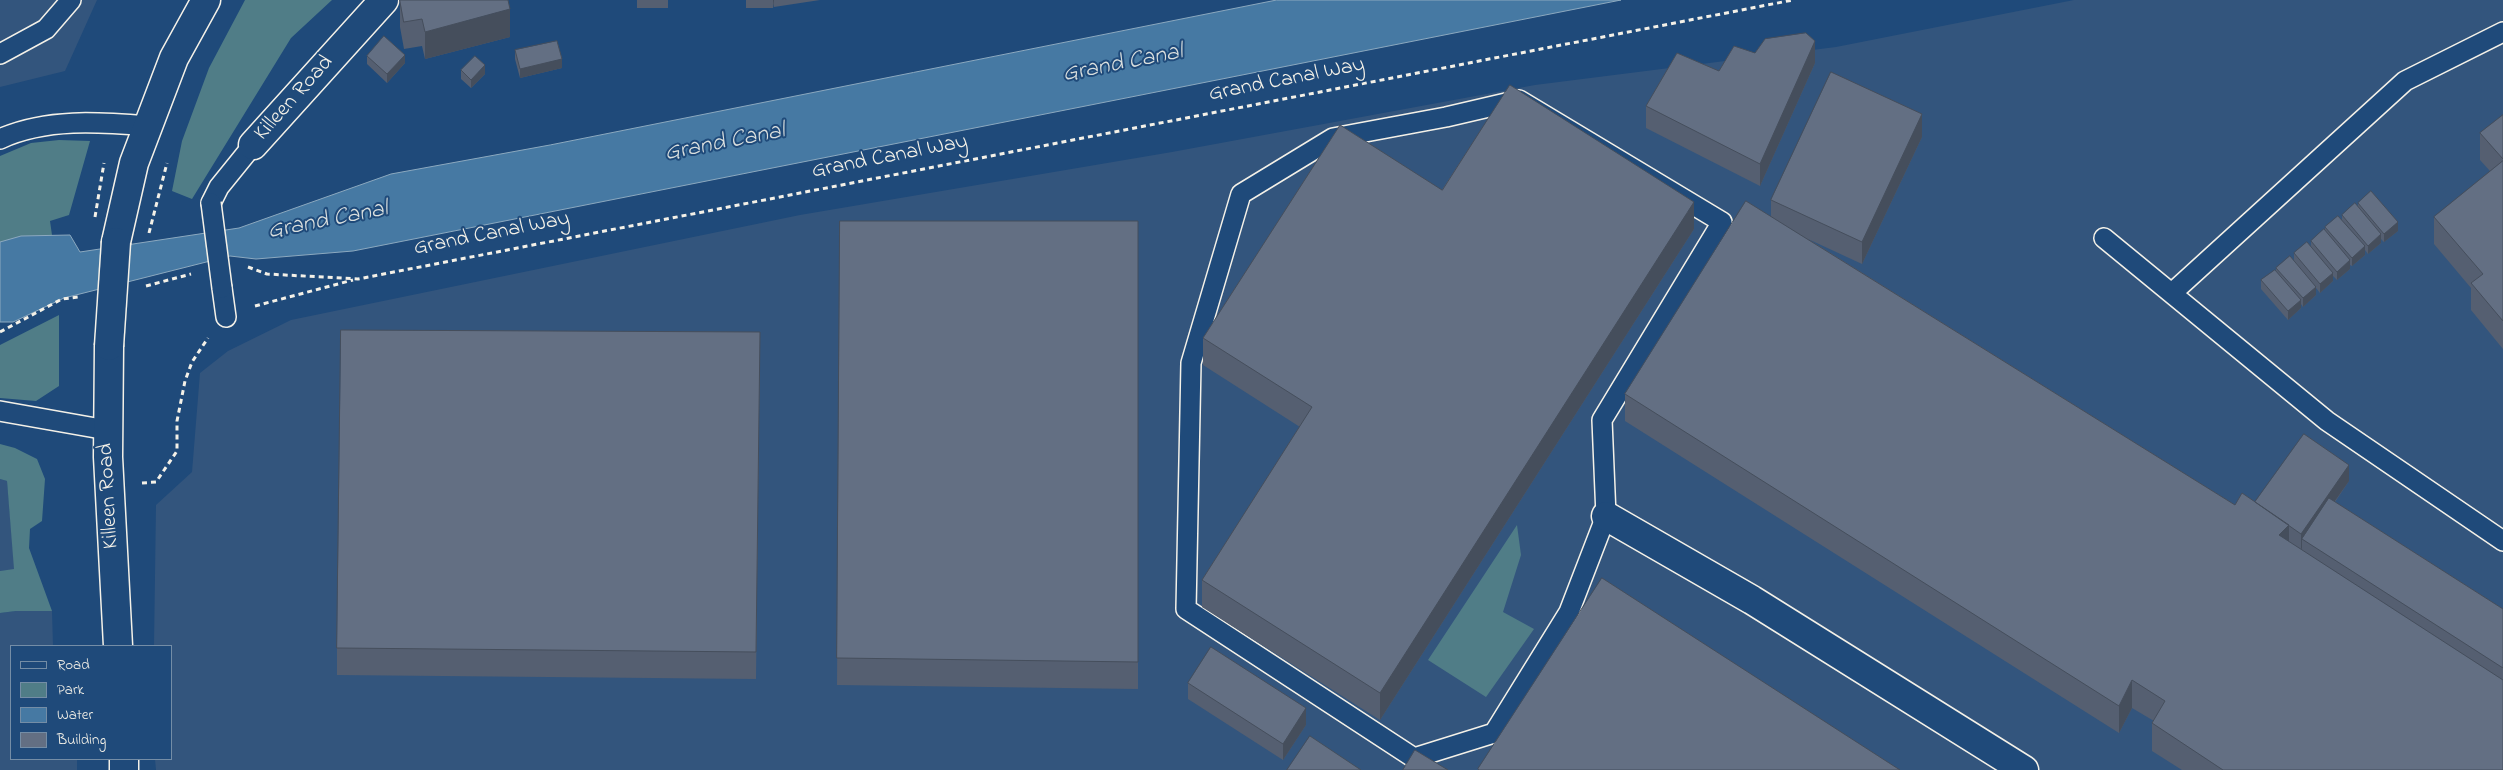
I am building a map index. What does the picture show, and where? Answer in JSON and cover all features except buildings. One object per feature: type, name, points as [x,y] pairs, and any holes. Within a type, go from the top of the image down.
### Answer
[{"type":"street","points":[[148,126],[174,58],[206,0]]},
{"type":"street","name":"Killeen Road","points":[[253,145],[384,0]]},
{"type":"street","name":"Killeen Road","points":[[118,645],[107,430],[109,346],[116,242],[134,163],[148,126]]},
{"type":"street","points":[[1606,516],[1752,600],[2024,770]]},
{"type":"lane","points":[[0,54],[46,28],[71,0]]},
{"type":"lane","points":[[2172,293],[2405,82],[2503,32]]},
{"type":"lane","points":[[1519,100],[1722,222],[1602,420],[1606,516],[1569,612],[1494,733],[1414,758],[1186,609],[1191,363],[1241,194],[1333,138],[1446,117],[1519,100]]},
{"type":"lane","points":[[0,139],[41,126],[85,122],[148,126]]},
{"type":"lane","name":"Killeen Road","points":[[226,317],[211,203],[219,187],[253,145]]},
{"type":"lane","points":[[2104,238],[2327,421],[2503,541]]},
{"type":"lane","points":[[0,411],[107,430]]},
{"type":"path","name":"Grand Canal Way","points":[[242,265],[267,274],[358,279],[1793,0]]},
{"type":"path","points":[[136,288],[198,273]]},
{"type":"path","points":[[139,484],[156,482],[177,451],[177,421],[185,381],[192,362],[204,342],[226,317],[268,302],[358,279]]},
{"type":"path","points":[[0,332],[62,299],[81,296]]},
{"type":"shaded area","points":[[0,0],[97,0],[65,71],[0,87]]},
{"type":"shaded area","points":[[2074,0],[2503,0],[2503,770],[156,770],[155,760],[172,760],[172,645],[154,645],[156,505],[192,472],[200,373],[228,351],[291,320],[800,215],[1172,152],[1535,85],[1836,47]]},
{"type":"shaded area","points":[[0,479],[7,481],[15,570],[0,571]]},
{"type":"shaded area","points":[[52,611],[53,645],[10,645],[10,760],[77,760],[77,770],[0,770],[0,613]]},
{"type":"green space","points":[[245,0],[332,0],[291,38],[192,199],[172,191],[182,141],[209,68]]},
{"type":"green space","points":[[59,140],[90,141],[69,215],[50,221],[52,235],[0,249],[0,156],[31,143]]},
{"type":"green space","points":[[59,315],[59,386],[36,401],[0,398],[0,345]]},
{"type":"green space","points":[[0,444],[15,448],[37,459],[45,479],[42,521],[30,529],[29,548],[52,611],[0,613],[0,571],[14,569],[7,481],[0,479]]},
{"type":"green space","points":[[1517,525],[1521,555],[1503,612],[1534,629],[1486,697],[1428,660]]},
{"type":"water","name":"Grand Canal","points":[[1277,0],[1621,0],[353,251],[256,259],[230,256],[64,298],[13,322],[0,322],[0,242],[21,236],[70,235],[80,252],[239,228],[391,174],[550,145]]}]
